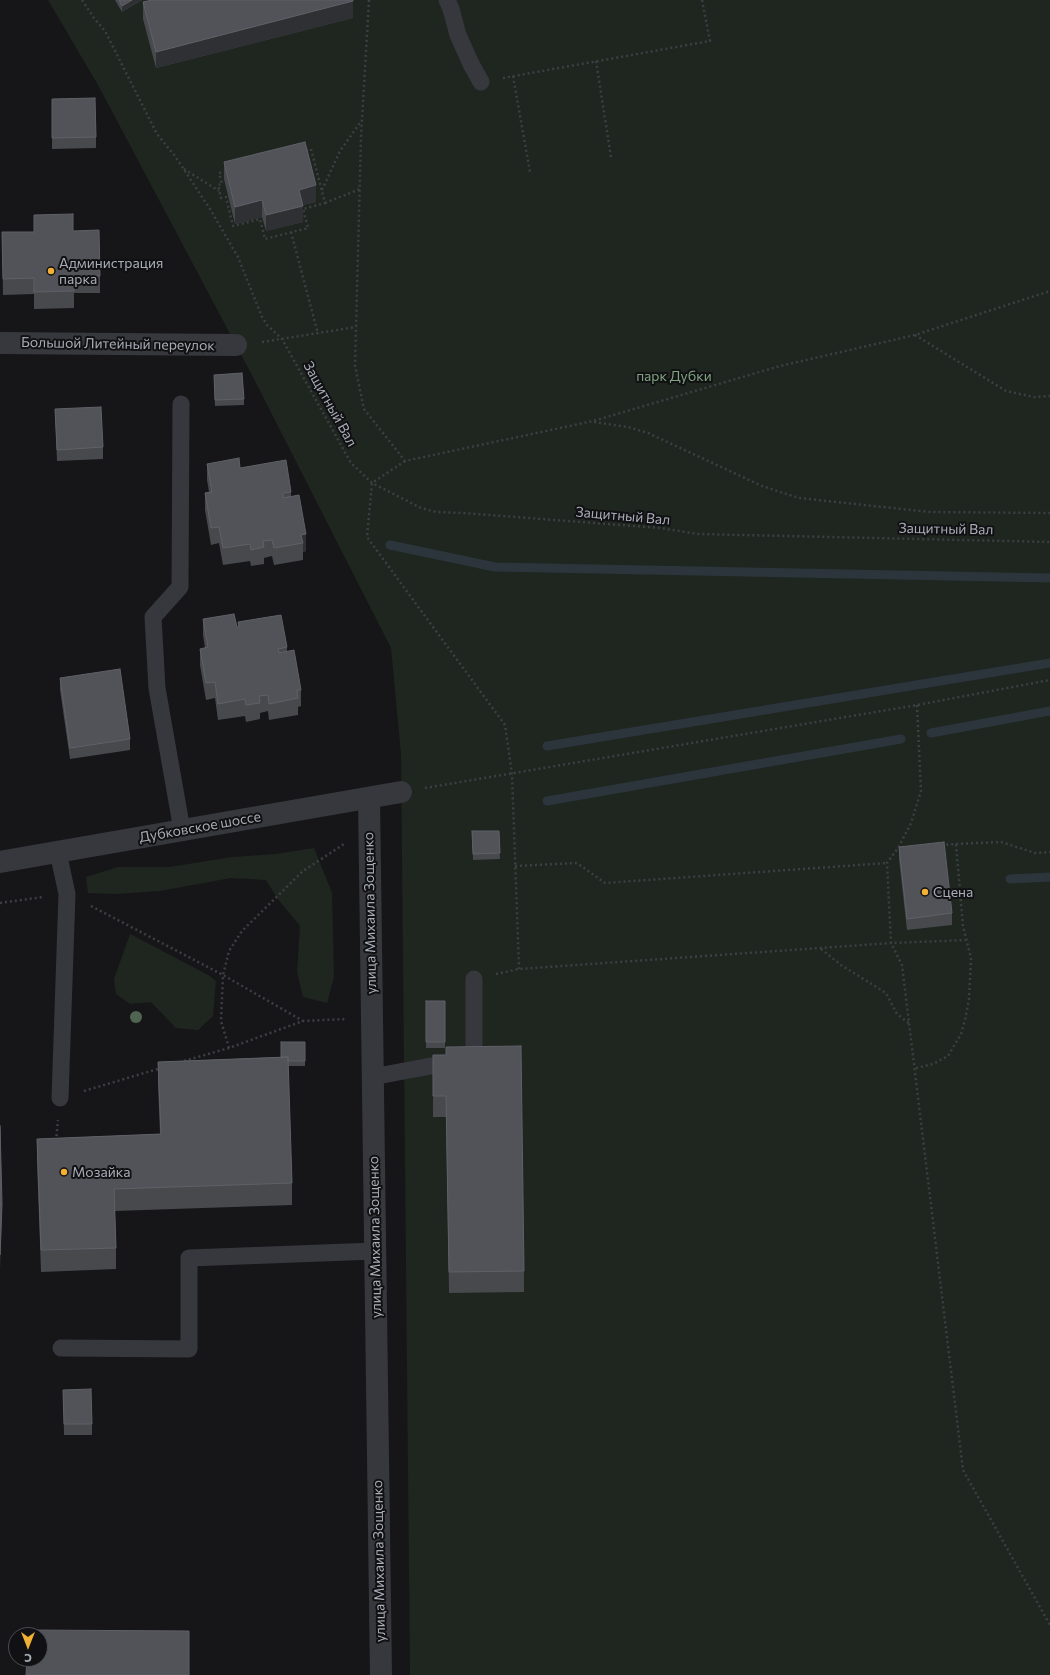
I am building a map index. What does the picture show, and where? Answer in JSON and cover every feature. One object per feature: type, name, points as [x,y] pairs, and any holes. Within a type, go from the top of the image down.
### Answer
[{"type":"street","name":"Большой Литейный переулок","points":[[0,343],[236,345]]},
{"type":"street","name":"Дубковское шоссе","points":[[0,862],[401,792]]},
{"type":"street","name":"улица Михаила Зощенко","points":[[369,798],[381,1675]]},
{"type":"lane","points":[[447,0],[458,35],[470,64],[481,82]]},
{"type":"lane","points":[[181,404],[180,588],[153,617],[157,688],[182,830]]},
{"type":"lane","points":[[58,852],[67,894],[60,1098]]},
{"type":"lane","points":[[372,1077],[474,1058],[474,979]]},
{"type":"lane","points":[[61,1348],[189,1349],[189,1258],[375,1251]]},
{"type":"path","name":"Защитный Вал","points":[[82,0],[105,31],[156,134],[175,156],[210,209],[238,257],[262,317],[267,325],[282,339],[351,463],[372,483],[421,508],[436,512],[652,527],[698,534],[1050,542]]},
{"type":"path","points":[[369,0],[362,120],[355,366],[364,409],[405,461]]},
{"type":"path","points":[[481,82],[710,41],[702,0]]},
{"type":"path","points":[[596,62],[611,157]]},
{"type":"path","points":[[513,76],[530,172]]},
{"type":"path","points":[[322,190],[340,151],[362,120]]},
{"type":"path","points":[[325,203],[311,149],[219,173],[222,184],[218,185],[221,198],[226,197],[234,226],[260,219],[265,239],[308,228],[303,209],[325,203],[360,189]]},
{"type":"path","points":[[183,168],[220,191]]},
{"type":"path","points":[[291,232],[318,334]]},
{"type":"path","points":[[967,940],[891,943],[519,969],[512,774],[505,725],[366,537],[372,483],[405,461],[593,421],[780,366],[915,335],[1050,291]]},
{"type":"path","points":[[236,345],[318,334],[356,327]]},
{"type":"path","points":[[915,335],[1006,391],[1034,397],[1050,396]]},
{"type":"path","points":[[593,421],[628,427],[648,433],[762,486],[799,498],[930,512],[1050,513]]},
{"type":"path","points":[[401,792],[917,705],[1050,680]]},
{"type":"path","points":[[917,705],[921,791],[911,823],[898,848],[887,863],[891,943],[902,965],[916,1068],[963,1470],[1050,1624]]},
{"type":"path","points":[[229,1048],[222,1021],[223,975],[229,951],[242,931],[302,871],[369,827]]},
{"type":"path","points":[[941,845],[1001,842],[1035,853],[1050,852]]},
{"type":"path","points":[[916,1068],[933,1064],[948,1056],[961,1034],[969,999],[970,958],[963,926],[956,844]]},
{"type":"path","points":[[898,848],[905,847]]},
{"type":"path","points":[[515,866],[577,863],[605,883],[887,863]]},
{"type":"path","points":[[0,903],[67,894],[223,975],[304,1021]]},
{"type":"path","points":[[821,948],[841,965],[886,994],[897,1014],[910,1024]]},
{"type":"path","points":[[183,1062],[229,1048],[304,1021],[352,1018]]},
{"type":"path","points":[[56,1144],[60,1098],[167,1066]]},
{"type":"green space","name":"парк Дубки","points":[[48,0],[1050,0],[1050,1675],[410,1675],[401,754],[391,648],[254,379],[98,85]]},
{"type":"green space","points":[[314,848],[332,893],[334,977],[327,1003],[303,997],[297,972],[300,926],[277,898],[266,880],[231,878],[160,891],[116,894],[88,893],[86,877],[118,867],[169,867],[232,857],[276,854]]},
{"type":"green space","points":[[130,934],[210,976],[216,981],[213,1016],[198,1030],[176,1028],[151,1002],[130,1004],[116,994],[114,979]]},
{"type":"building","points":[[119,0],[132,0],[122,6]]},
{"type":"building","points":[[152,0],[353,1],[156,52],[143,2]]},
{"type":"building","points":[[95,98],[96,137],[52,138],[52,99]]},
{"type":"building","points":[[305,142],[316,185],[299,190],[303,206],[266,215],[262,200],[235,207],[224,162]]},
{"type":"building","name":"Администрация парка","points":[[73,214],[73,231],[99,230],[100,276],[73,277],[74,291],[34,292],[34,278],[3,279],[2,232],[34,232],[34,215]]},
{"type":"building","points":[[242,373],[244,399],[215,400],[214,375]]},
{"type":"building","points":[[101,407],[103,447],[57,450],[55,409]]},
{"type":"building","points":[[239,458],[240,468],[286,460],[291,492],[283,493],[283,498],[299,495],[306,534],[301,535],[303,543],[274,548],[272,540],[263,541],[264,547],[251,550],[250,544],[223,548],[219,527],[211,528],[205,493],[212,492],[207,464]]},
{"type":"building","points":[[234,614],[237,627],[239,627],[238,622],[281,615],[287,647],[278,649],[279,653],[294,650],[301,690],[297,690],[298,698],[269,704],[268,695],[259,696],[260,703],[246,705],[245,699],[218,704],[215,682],[206,683],[200,649],[208,647],[203,619]]},
{"type":"building","points":[[120,669],[130,739],[70,748],[60,678]]},
{"type":"building","points":[[472,831],[499,831],[500,853],[473,854]]},
{"type":"building","name":"Сцена","points":[[944,842],[952,913],[907,919],[899,847]]},
{"type":"building","points":[[426,1001],[445,1001],[445,1042],[426,1042]]},
{"type":"building","points":[[281,1042],[305,1042],[305,1061],[288,1061],[288,1057],[281,1057]]},
{"type":"building","points":[[521,1046],[524,1271],[449,1272],[446,1096],[433,1096],[433,1055],[446,1055],[446,1047]]},
{"type":"building","points":[[288,1057],[292,1183],[114,1189],[116,1248],[41,1250],[37,1139],[161,1134],[158,1062]]},
{"type":"building","points":[[0,1126],[2,1204],[0,1255]]},
{"type":"building","points":[[91,1389],[92,1424],[64,1424],[63,1390]]},
{"type":"building","points":[[48,1630],[189,1631],[189,1675],[26,1675],[26,1667],[48,1667]]},
{"type":"waterway","points":[[390,545],[495,567],[1050,578]]},
{"type":"waterway","points":[[547,746],[1050,663]]},
{"type":"waterway","points":[[931,733],[1050,711]]},
{"type":"waterway","points":[[547,801],[901,739]]},
{"type":"waterway","points":[[1010,879],[1050,877]]},
{"type":"place","name":"Администрация парка","points":[[51,271]]},
{"type":"place","name":"Сцена","points":[[925,892]]},
{"type":"place","name":"Мозайка","points":[[64,1172]]}]
